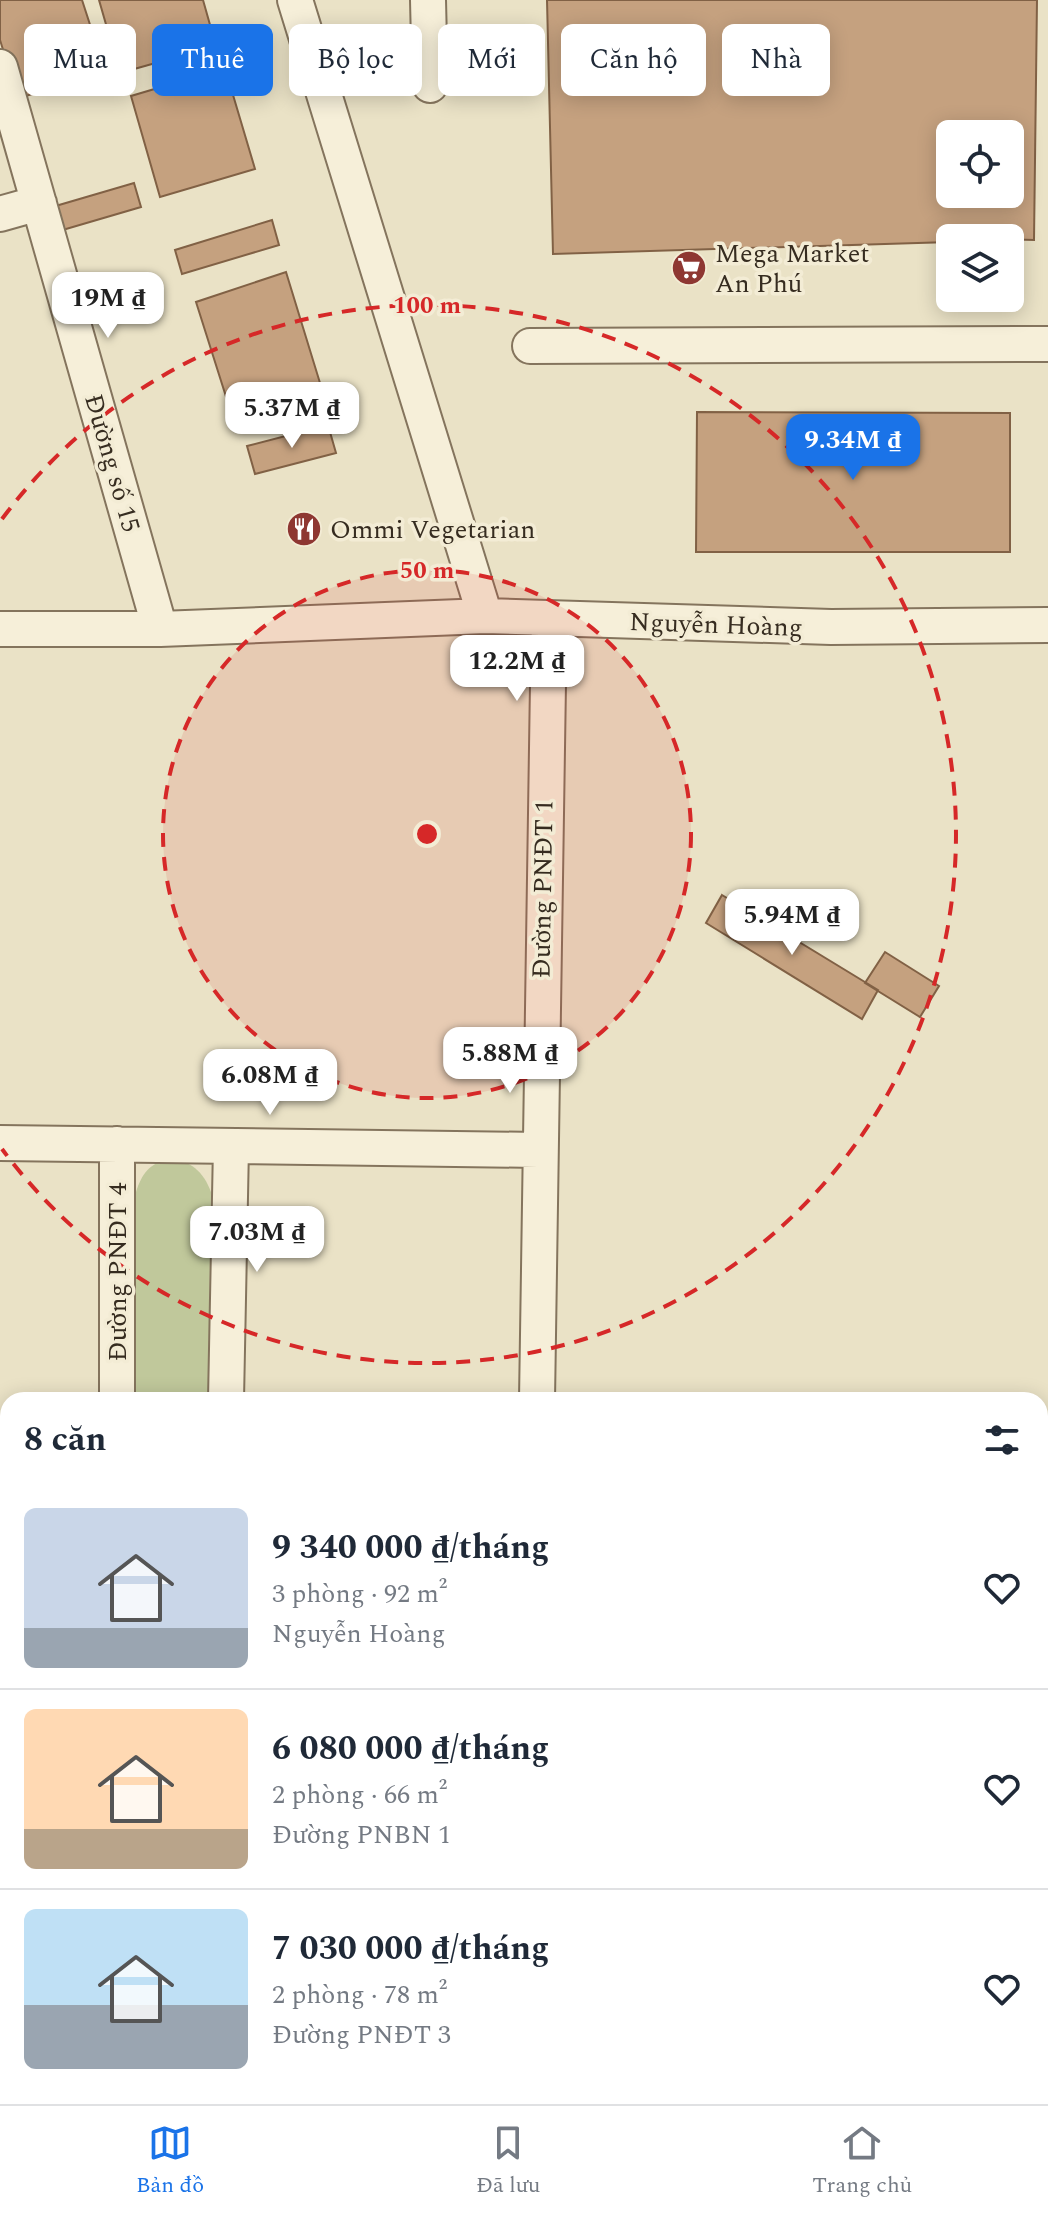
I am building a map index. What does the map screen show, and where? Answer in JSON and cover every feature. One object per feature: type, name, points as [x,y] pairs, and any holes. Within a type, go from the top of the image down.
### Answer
[{"type":"street","points":[[295,0],[485,616]]},
{"type":"street","points":[[428,0],[430,85]]},
{"type":"street","name":"Đường số 15","points":[[0,67],[160,629]]},
{"type":"street","points":[[0,214],[39,203]]},
{"type":"street","points":[[530,346],[1048,344]]},
{"type":"street","name":"Nguyễn Hoàng","points":[[0,629],[160,629],[485,616],[831,627],[1048,625]]},
{"type":"street","name":"Đường PNĐT 1","points":[[537,1392],[538,1150],[549,618]]},
{"type":"street","points":[[0,1143],[538,1150]]},
{"type":"street","name":"Đường PNĐT 4","points":[[117,1144],[117,1392]]},
{"type":"street","points":[[226,1392],[231,1146]]},
{"type":"green space","points":[[168,1158],[195,1168],[211,1192],[208,1392],[134,1392],[136,1192],[147,1170]]},
{"type":"building","points":[[0,0],[82,0],[90,24],[24,24],[25,96],[18,98],[0,40]]},
{"type":"building","points":[[99,0],[203,0],[210,24],[152,24],[152,64],[136,68],[136,24],[106,24]]},
{"type":"building","points":[[547,0],[1037,0],[1034,240],[1024,240],[1024,224],[936,224],[936,242],[553,254]]},
{"type":"building","points":[[152,90],[152,96],[233,96],[255,169],[160,197],[131,96]]},
{"type":"building","points":[[134,183],[141,207],[49,234],[42,210]]},
{"type":"building","points":[[272,220],[279,245],[182,274],[175,250]]},
{"type":"building","points":[[286,272],[324,396],[235,425],[196,302]]},
{"type":"building","points":[[697,412],[1010,413],[1010,552],[696,552]]},
{"type":"building","points":[[328,425],[336,453],[255,474],[247,446]]},
{"type":"building","points":[[722,895],[878,990],[862,1019],[706,923]]},
{"type":"building","points":[[885,952],[939,986],[920,1017],[865,983]]},
{"type":"place","name":"Mega Market An Phú","points":[[689,268]]},
{"type":"place","name":"Ommi Vegetarian","points":[[304,529]]}]
